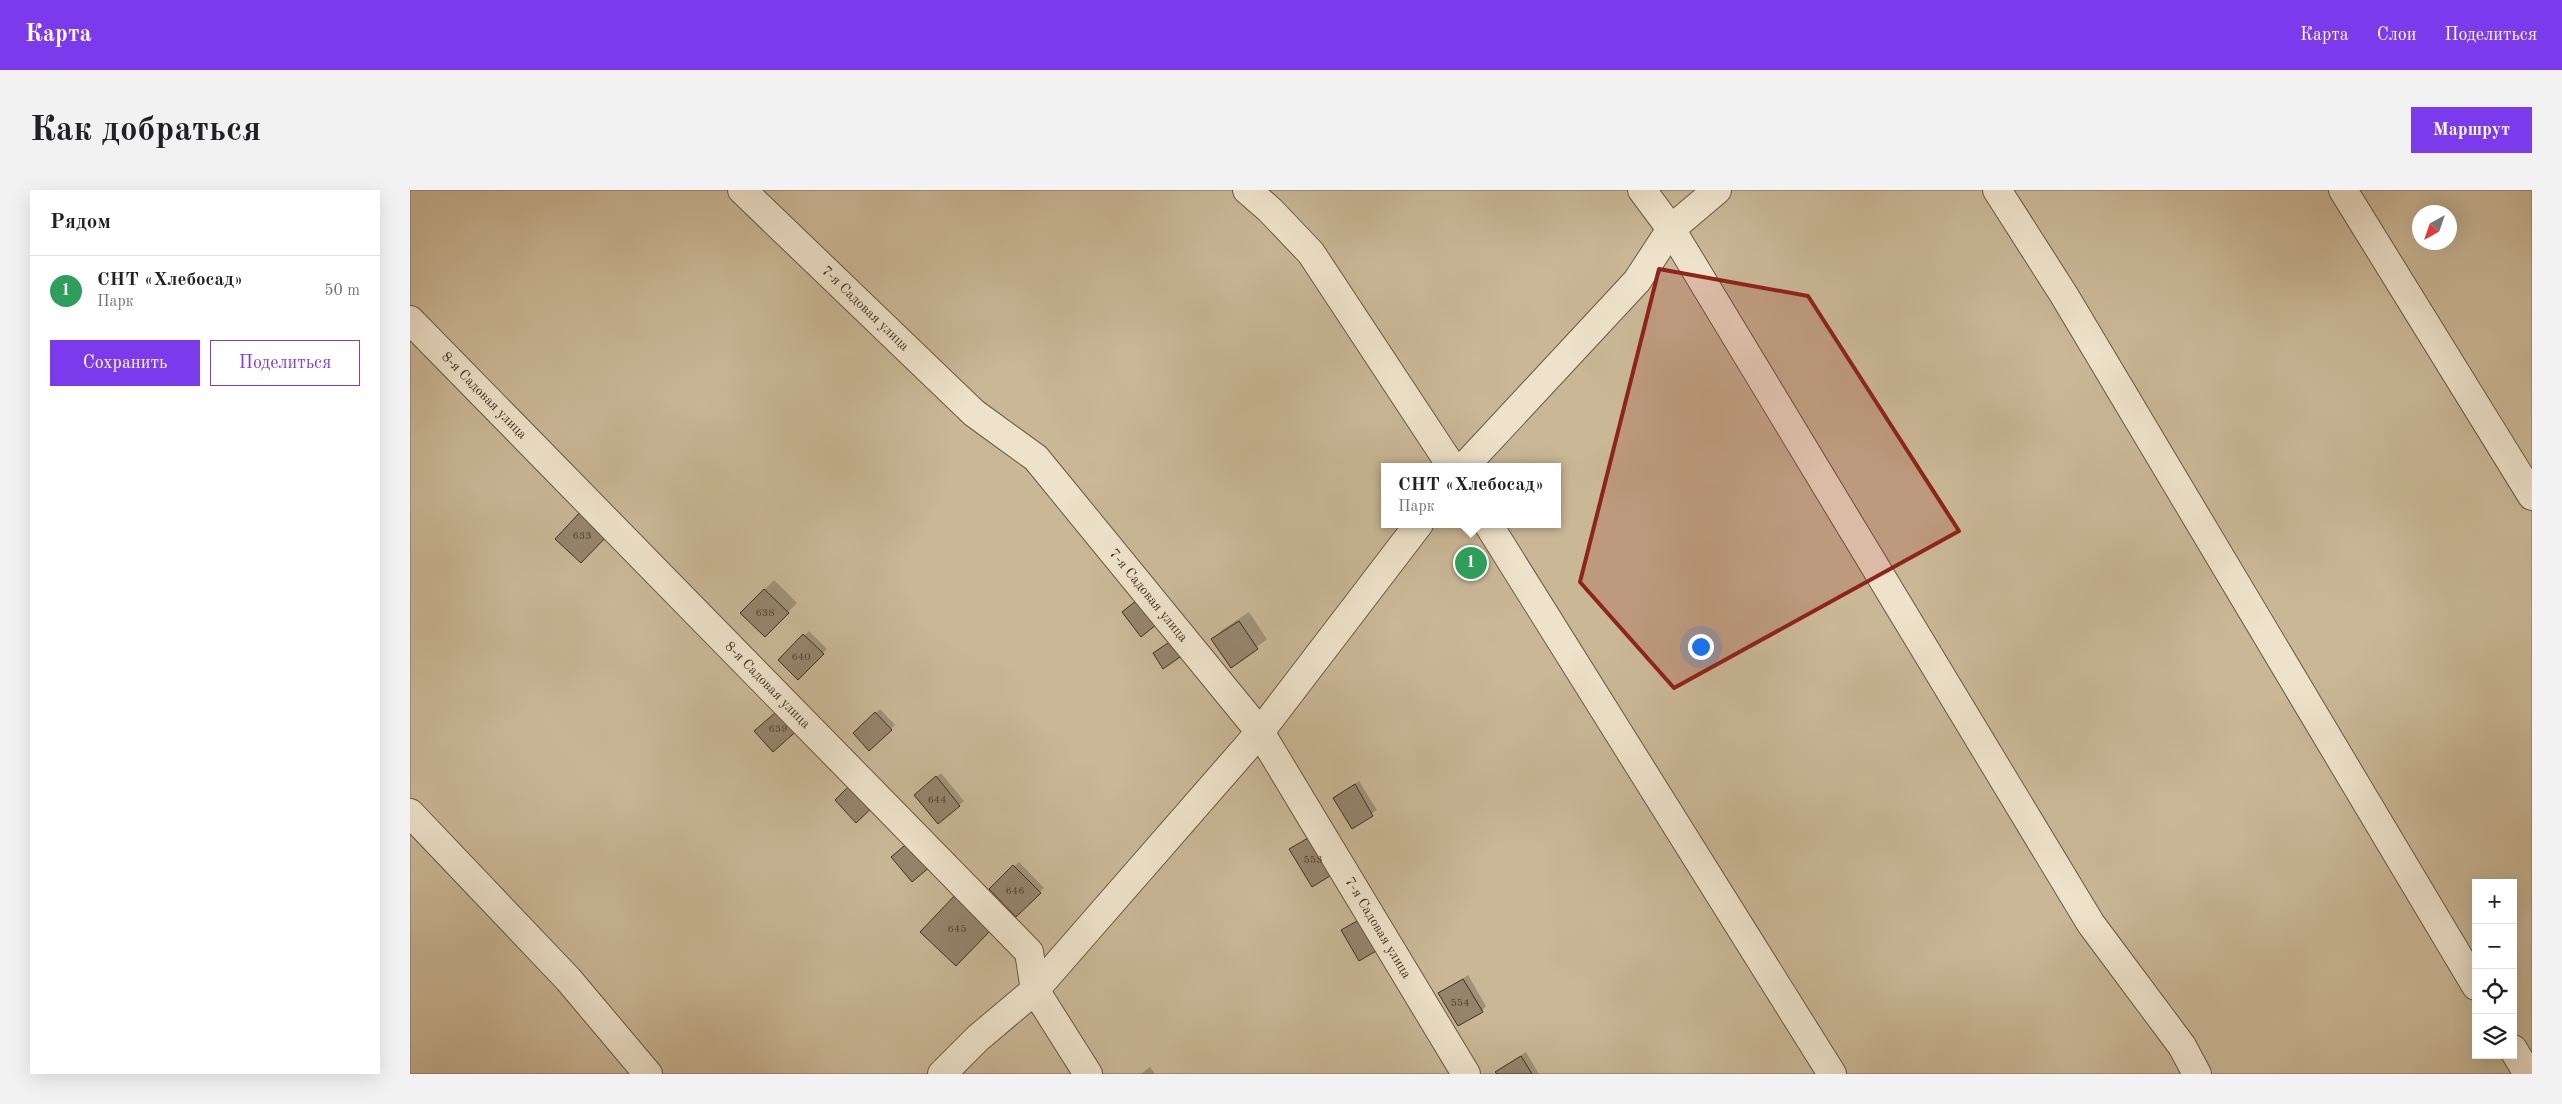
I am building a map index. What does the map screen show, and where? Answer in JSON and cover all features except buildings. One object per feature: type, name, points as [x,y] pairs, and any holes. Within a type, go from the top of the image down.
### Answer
[{"type":"lane","name":"7-я Садовая улица","points":[[742,190],[974,413],[1036,458],[1260,732],[1466,1074]]},
{"type":"lane","points":[[1247,190],[1270,210],[1311,253],[1449,463]]},
{"type":"lane","points":[[1642,190],[1671,230],[2091,924],[2182,1046],[2197,1074]]},
{"type":"lane","points":[[1468,463],[1637,281],[1671,230],[1717,190]]},
{"type":"lane","points":[[1997,190],[2064,295],[2472,979]]},
{"type":"lane","points":[[2343,190],[2532,496]]},
{"type":"lane","name":"8-я Садовая улица","points":[[410,320],[1029,952],[1035,990],[1088,1074]]},
{"type":"lane","points":[[942,1074],[978,1038],[1035,990],[1260,732],[1416,528]]},
{"type":"lane","points":[[1491,528],[1832,1074]]},
{"type":"lane","points":[[410,813],[568,979],[648,1074]]},
{"type":"lane","points":[[2517,1056],[2528,1074]]},
{"type":"highlighted area","points":[[1659,269],[1808,296],[1959,531],[1674,688],[1580,582]]},
{"type":"shaded area","points":[[410,190],[2532,190],[2532,1074],[410,1074]]},
{"type":"place","name":"СНТ «Хлебосад»","points":[[1471,563]]}]
